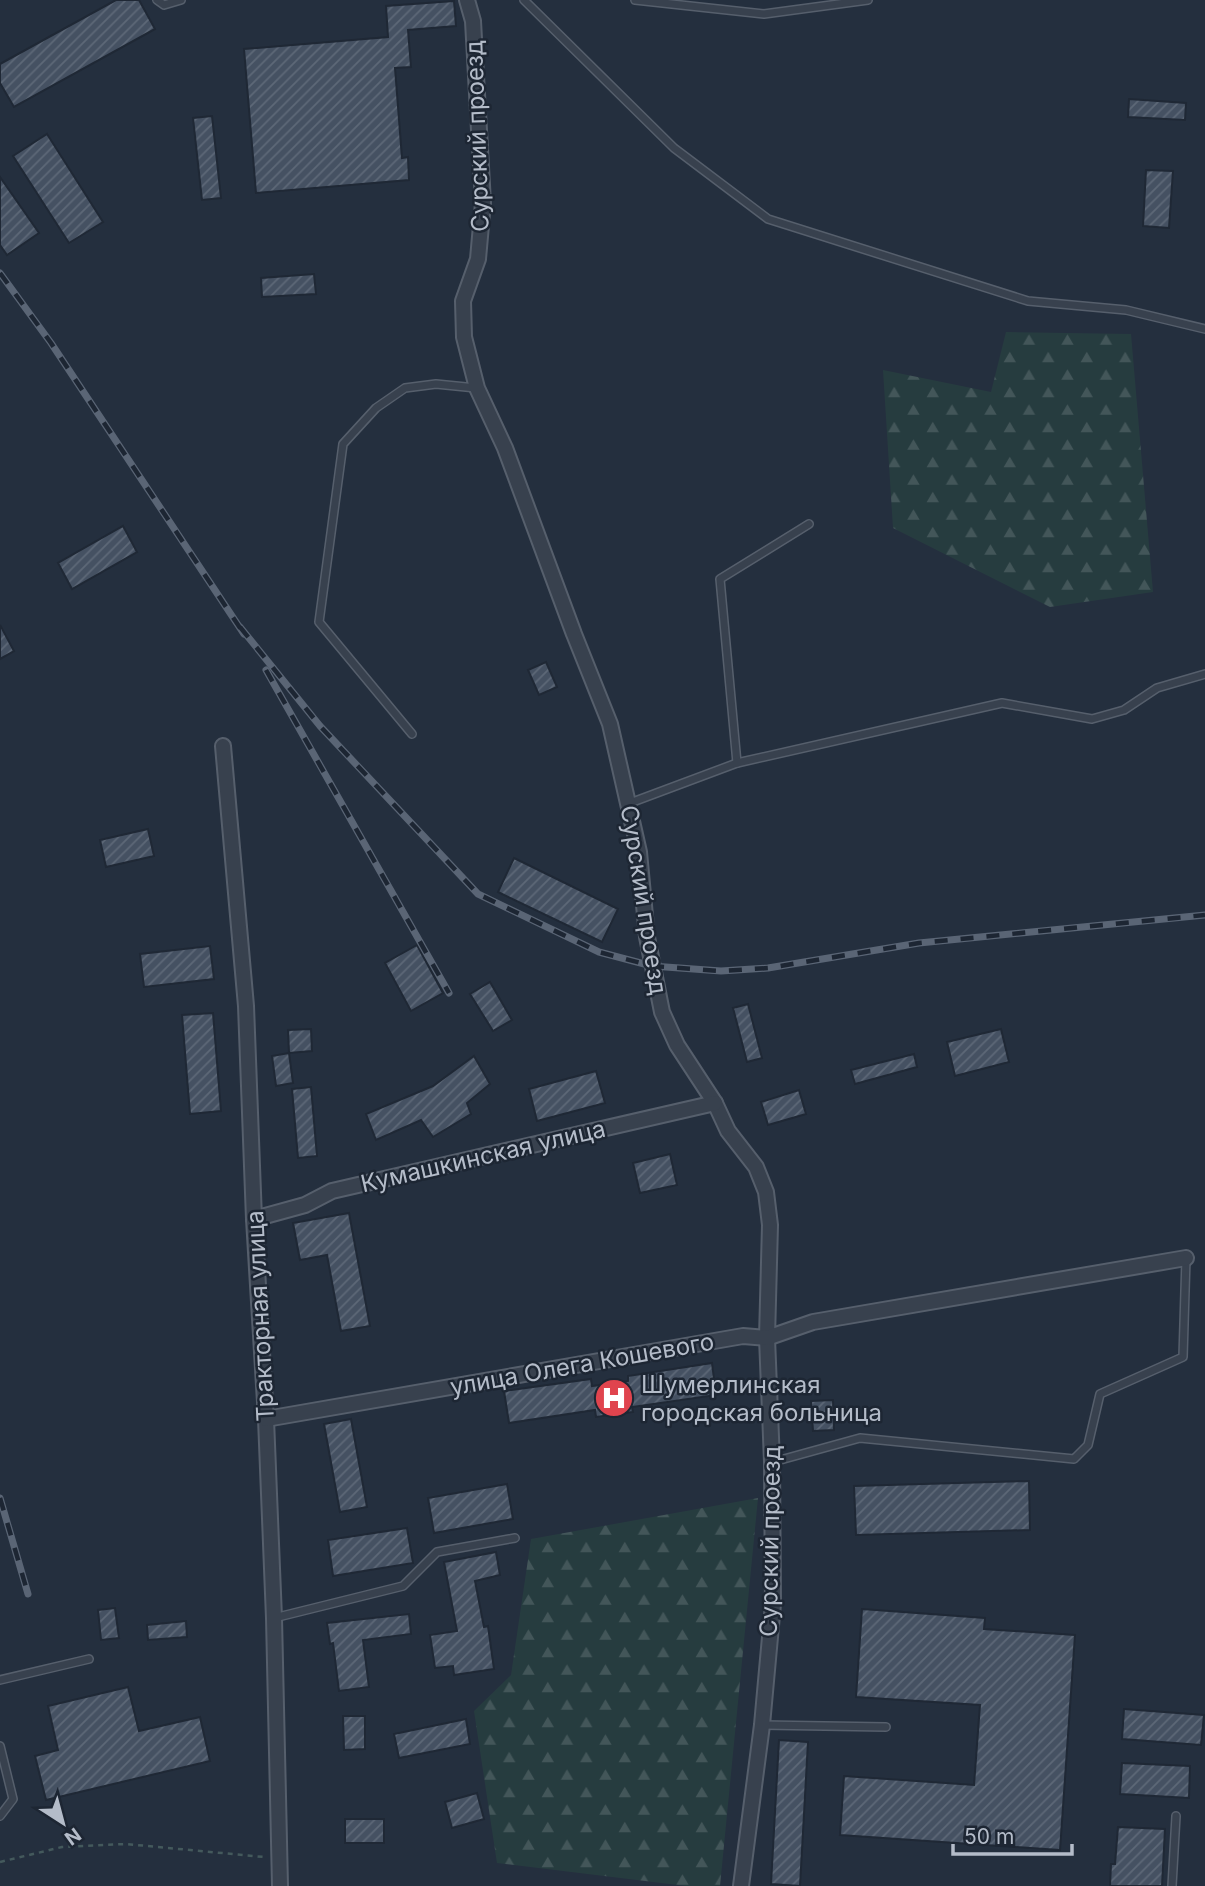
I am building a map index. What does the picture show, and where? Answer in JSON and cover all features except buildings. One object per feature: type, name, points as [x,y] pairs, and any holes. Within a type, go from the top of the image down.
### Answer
[{"type":"street","name":"Сурский проезд","points":[[467,0],[473,21],[483,203],[478,260],[463,301],[464,337],[477,388],[505,447],[610,724],[639,852],[647,937],[662,1012],[677,1045],[715,1103],[728,1131],[755,1167],[766,1192],[770,1225],[768,1338],[773,1604],[762,1725],[741,1886]]},
{"type":"street","name":"Тракторная улица","points":[[223,746],[246,1006],[274,1618],[280,1886]]},
{"type":"street","name":"Кумашкинская улица","points":[[254,1219],[305,1205],[332,1191],[715,1103]]},
{"type":"street","name":"улица Олега Кошевого","points":[[266,1419],[743,1336],[768,1338],[813,1322],[1186,1258]]},
{"type":"lane","points":[[157,0],[164,5],[180,0]]},
{"type":"lane","points":[[524,0],[674,148],[768,219],[1028,300],[1126,310],[1205,330]]},
{"type":"lane","points":[[635,0],[764,14],[868,0]]},
{"type":"lane","points":[[412,734],[319,622],[343,444],[376,408],[405,388],[436,384],[477,388]]},
{"type":"lane","points":[[737,763],[720,579],[809,524]]},
{"type":"lane","points":[[630,803],[737,763],[1002,703],[1092,719],[1124,710],[1157,688],[1205,674]]},
{"type":"lane","points":[[772,1462],[860,1438],[1074,1459],[1088,1445],[1100,1394],[1183,1357],[1186,1258]]},
{"type":"lane","points":[[274,1618],[403,1586],[438,1552],[515,1538]]},
{"type":"lane","points":[[0,1680],[89,1659]]},
{"type":"lane","points":[[762,1725],[886,1727]]},
{"type":"lane","points":[[0,1745],[13,1798],[0,1816]]},
{"type":"lane","points":[[1172,1886],[1176,1816]]},
{"type":"path","points":[[0,1863],[62,1847],[126,1844],[278,1859]]},
{"type":"green space","points":[[1006,332],[1131,334],[1153,592],[1050,607],[893,528],[883,370],[991,392]]},
{"type":"green space","points":[[758,1498],[720,1886],[686,1886],[497,1863],[474,1711],[511,1675],[531,1539]]},
{"type":"railway","points":[[0,273],[51,343],[244,634]]},
{"type":"railway","points":[[240,627],[320,726],[478,894],[599,952],[652,966],[721,971],[768,968],[919,943],[1205,915]]},
{"type":"railway","points":[[266,670],[449,993]]},
{"type":"railway","points":[[0,1498],[28,1594]]},
{"type":"place","name":"Шумерлинская городская больница","points":[[614,1398]]}]
